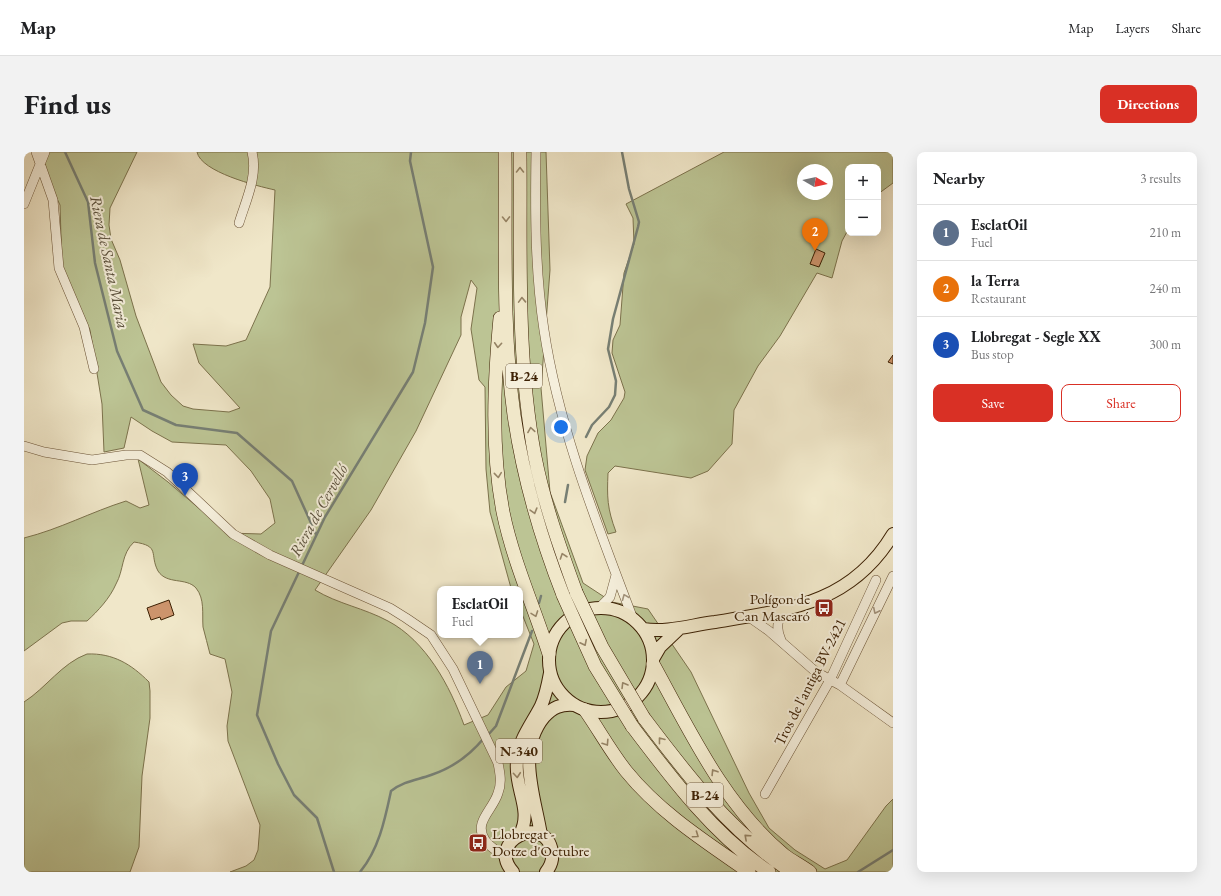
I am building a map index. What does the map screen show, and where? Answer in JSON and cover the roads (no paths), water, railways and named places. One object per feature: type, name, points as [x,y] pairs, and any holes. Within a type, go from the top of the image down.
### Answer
[{"type":"highway","name":"B-24","points":[[505,152],[506,318],[514,414],[521,457],[533,509],[549,560],[595,666],[632,726],[676,785],[718,831],[774,865],[792,872]]},
{"type":"highway","name":"B-24","points":[[520,152],[524,372],[528,418],[544,497],[576,592],[602,647],[644,718],[689,777],[774,865]]},
{"type":"highway","points":[[506,251],[497,346],[495,421],[500,488],[513,550],[549,654]]},
{"type":"highway","points":[[653,662],[698,746],[723,787],[751,821],[774,865],[810,872]]},
{"type":"highway","points":[[579,707],[627,772],[652,799],[680,824],[749,872]]},
{"type":"main road","points":[[642,628],[656,630],[680,628],[749,617],[783,610],[815,601],[855,578],[867,567],[893,534]]},
{"type":"main road","name":"N-340","points":[[509,867],[506,852],[525,820],[525,808],[516,772],[519,749],[525,734],[541,705],[550,673],[549,654],[554,638],[563,625],[576,615],[599,608],[621,612],[633,619],[642,628],[649,640],[653,662],[646,686],[630,704],[608,712],[561,705],[550,711],[541,720],[533,738],[529,762],[529,774],[541,835],[550,844],[552,860],[557,872]]},
{"type":"main road","points":[[653,662],[660,647],[680,628]]},
{"type":"main road","name":"N-340","points":[[550,673],[561,694],[579,707]]},
{"type":"main road","points":[[515,838],[531,832],[541,835]]},
{"type":"main road","points":[[546,872],[552,860]]},
{"type":"street","points":[[36,152],[53,200],[59,268],[84,327],[94,369]]},
{"type":"street","points":[[24,204],[45,152]]},
{"type":"street","points":[[239,223],[251,185],[254,161],[252,152]]},
{"type":"street","name":"N-340","points":[[536,152],[538,277],[548,353],[561,412],[574,456],[633,619]]},
{"type":"street","points":[[24,446],[44,452],[92,460],[126,455],[140,455],[167,472],[233,534],[270,555],[390,608],[431,635],[456,673],[492,750],[501,779],[498,793],[482,820],[480,827],[481,834],[486,842],[509,867]]},
{"type":"street","points":[[599,608],[610,597],[616,575]]},
{"type":"street","points":[[840,685],[893,576]]},
{"type":"street","name":"Tros de l'antiga BV-2421","points":[[765,794],[830,680],[876,580]]},
{"type":"street","points":[[783,610],[777,625],[778,633],[784,645]]},
{"type":"street","points":[[749,617],[769,631],[816,672],[840,685],[892,719]]},
{"type":"street","points":[[492,750],[507,755],[519,749]]},
{"type":"street","points":[[492,847],[515,838]]},
{"type":"waterway","name":"Riera de Santa Maria","points":[[65,152],[88,202],[95,263],[117,351],[143,410],[176,425],[237,433],[292,481],[316,534]]},
{"type":"waterway","name":"Riera de Cervelló","points":[[334,872],[317,818],[294,795],[278,764],[257,715],[271,631],[325,517],[413,372],[425,323],[433,267],[410,161],[411,152]]},
{"type":"waterway","points":[[586,437],[592,425],[609,407],[615,395],[616,381],[608,349],[613,319],[639,222],[629,189],[622,152]]},
{"type":"waterway","points":[[565,502],[568,485]]},
{"type":"waterway","points":[[539,603],[541,596]]},
{"type":"waterway","points":[[488,735],[496,726],[532,631]]},
{"type":"waterway","points":[[360,872],[367,863],[377,844],[384,823],[391,791],[406,783],[426,777],[453,765],[473,750],[484,738]]},
{"type":"waterway","points":[[858,872],[893,850]]},
{"type":"place","name":"la Terra","points":[[815,251]]},
{"type":"place","name":"Llobregat - Segle XX","points":[[185,496]]},
{"type":"place","name":"Polígon de Can Mascaró","points":[[824,608]]},
{"type":"place","name":"EsclatOil","points":[[480,684]]},
{"type":"place","name":"Llobregat - Dotze d'Octubre","points":[[478,843]]}]
